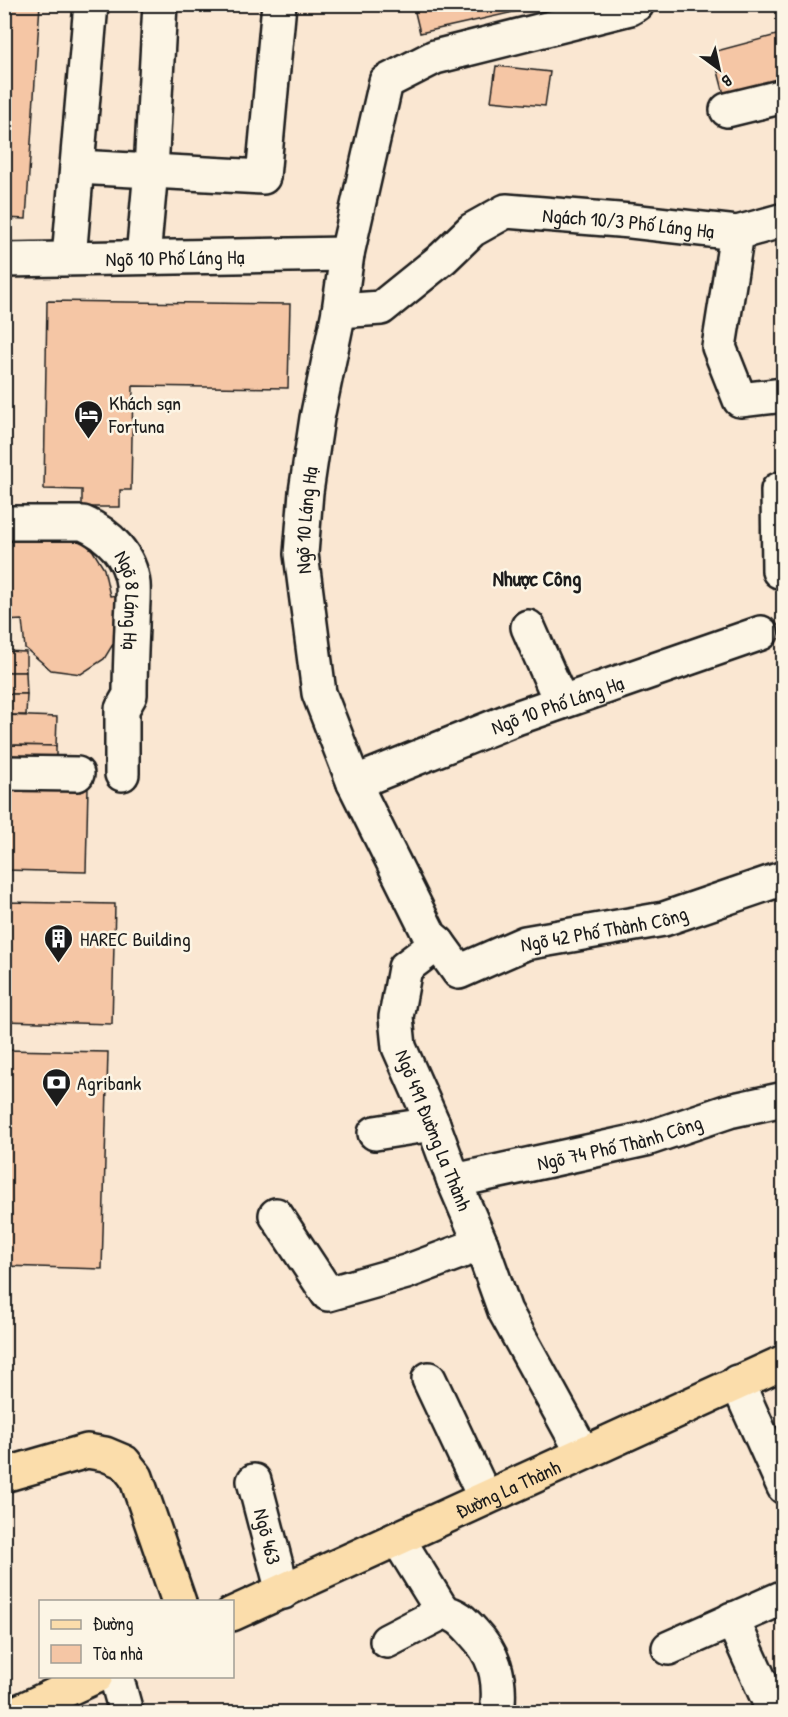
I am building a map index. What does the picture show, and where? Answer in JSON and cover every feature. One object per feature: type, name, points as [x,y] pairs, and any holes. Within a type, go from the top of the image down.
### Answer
[{"type":"main road","name":"Đường La Thành","points":[[234,1613],[783,1362]]},
{"type":"main road","points":[[4,1475],[87,1451],[105,1454],[124,1462],[136,1477],[177,1600]]},
{"type":"main road","points":[[24,1711],[94,1678]]},
{"type":"street","points":[[69,258],[91,4]]},
{"type":"street","points":[[143,257],[151,170],[160,4]]},
{"type":"street","points":[[77,168],[263,177],[279,4]]},
{"type":"street","name":"Ngõ 10 Láng Hạ","points":[[354,783],[319,693],[301,554],[306,492],[347,254],[386,82],[435,57],[630,9],[637,4]]},
{"type":"street","points":[[727,110],[783,96]]},
{"type":"street","name":"Ngách 10/3 Phố Láng Hạ","points":[[339,311],[381,308],[443,258],[472,230],[506,211],[737,233],[727,308],[719,347],[740,400],[783,395]]},
{"type":"street","points":[[737,233],[783,220]]},
{"type":"street","name":"Ngõ 10 Phố Láng Hạ","points":[[4,260],[347,254]]},
{"type":"street","points":[[779,571],[778,490],[783,488]]},
{"type":"street","name":"Ngõ 8 Láng Hạ","points":[[4,523],[84,523],[111,540],[127,562],[133,584],[130,695],[122,709],[122,774]]},
{"type":"street","points":[[528,627],[561,702]]},
{"type":"street","name":"Ngõ 10 Phố Láng Hạ","points":[[354,783],[516,718],[761,633]]},
{"type":"street","points":[[4,773],[77,774]]},
{"type":"street","points":[[354,783],[430,936],[438,943]]},
{"type":"street","name":"Ngõ 42 Phố Thành Công","points":[[438,943],[459,972],[525,943],[664,919],[783,878]]},
{"type":"street","name":"Ngõ 491 Đường La Thành","points":[[438,943],[405,968],[396,1017],[399,1047],[433,1124],[506,1311],[583,1454]]},
{"type":"street","name":"Ngõ 74 Phố Thành Công","points":[[454,1181],[646,1139],[729,1111],[783,1099]]},
{"type":"street","points":[[375,1133],[433,1124]]},
{"type":"street","points":[[276,1215],[328,1294],[406,1272],[481,1244]]},
{"type":"street","points":[[429,1379],[485,1498]]},
{"type":"street","points":[[737,1382],[783,1487]]},
{"type":"street","name":"Ngõ 463","points":[[254,1481],[283,1592]]},
{"type":"street","points":[[398,1539],[443,1612]]},
{"type":"street","points":[[669,1648],[783,1597]]},
{"type":"street","points":[[387,1641],[443,1612],[453,1614],[464,1621],[489,1652],[498,1676],[498,1704]]},
{"type":"street","points":[[732,1619],[774,1713]]},
{"type":"street","points":[[116,1678],[126,1713]]},
{"type":"building","points":[[4,4],[40,4],[26,219],[4,218]]},
{"type":"building","points":[[413,4],[549,4],[420,33]]},
{"type":"building","points":[[784,33],[784,86],[726,102],[713,52]]},
{"type":"building","points":[[496,66],[550,72],[545,106],[491,101]]},
{"type":"building","name":"Khách sạn Fortuna","points":[[47,301],[290,304],[288,388],[133,386],[131,490],[120,490],[120,507],[82,507],[82,490],[44,489]]},
{"type":"building","points":[[19,536],[78,536],[93,551],[104,569],[110,596],[129,594],[118,636],[104,659],[81,674],[51,670],[25,648],[22,620],[4,621],[4,545]]},
{"type":"building","points":[[4,651],[26,652],[26,672],[4,672]]},
{"type":"building","points":[[4,672],[26,672],[27,694],[4,694]]},
{"type":"building","points":[[4,694],[27,694],[26,715],[4,715]]},
{"type":"building","points":[[4,715],[57,717],[56,746],[4,745]]},
{"type":"building","points":[[4,745],[56,746],[56,764],[4,764]]},
{"type":"building","points":[[4,785],[88,787],[86,872],[4,870]]},
{"type":"building","name":"HAREC Building","points":[[4,902],[115,904],[112,1024],[4,1021]]},
{"type":"building","name":"Agribank","points":[[4,1050],[108,1052],[102,1269],[4,1266]]},
{"type":"place","name":"Khách sạn Fortuna","points":[[88,440]]},
{"type":"place","name":"HAREC Building","points":[[59,964]]},
{"type":"place","name":"Agribank","points":[[56,1108]]},
{"type":"district","name":"Nhược Công","points":[[537,578]]}]
